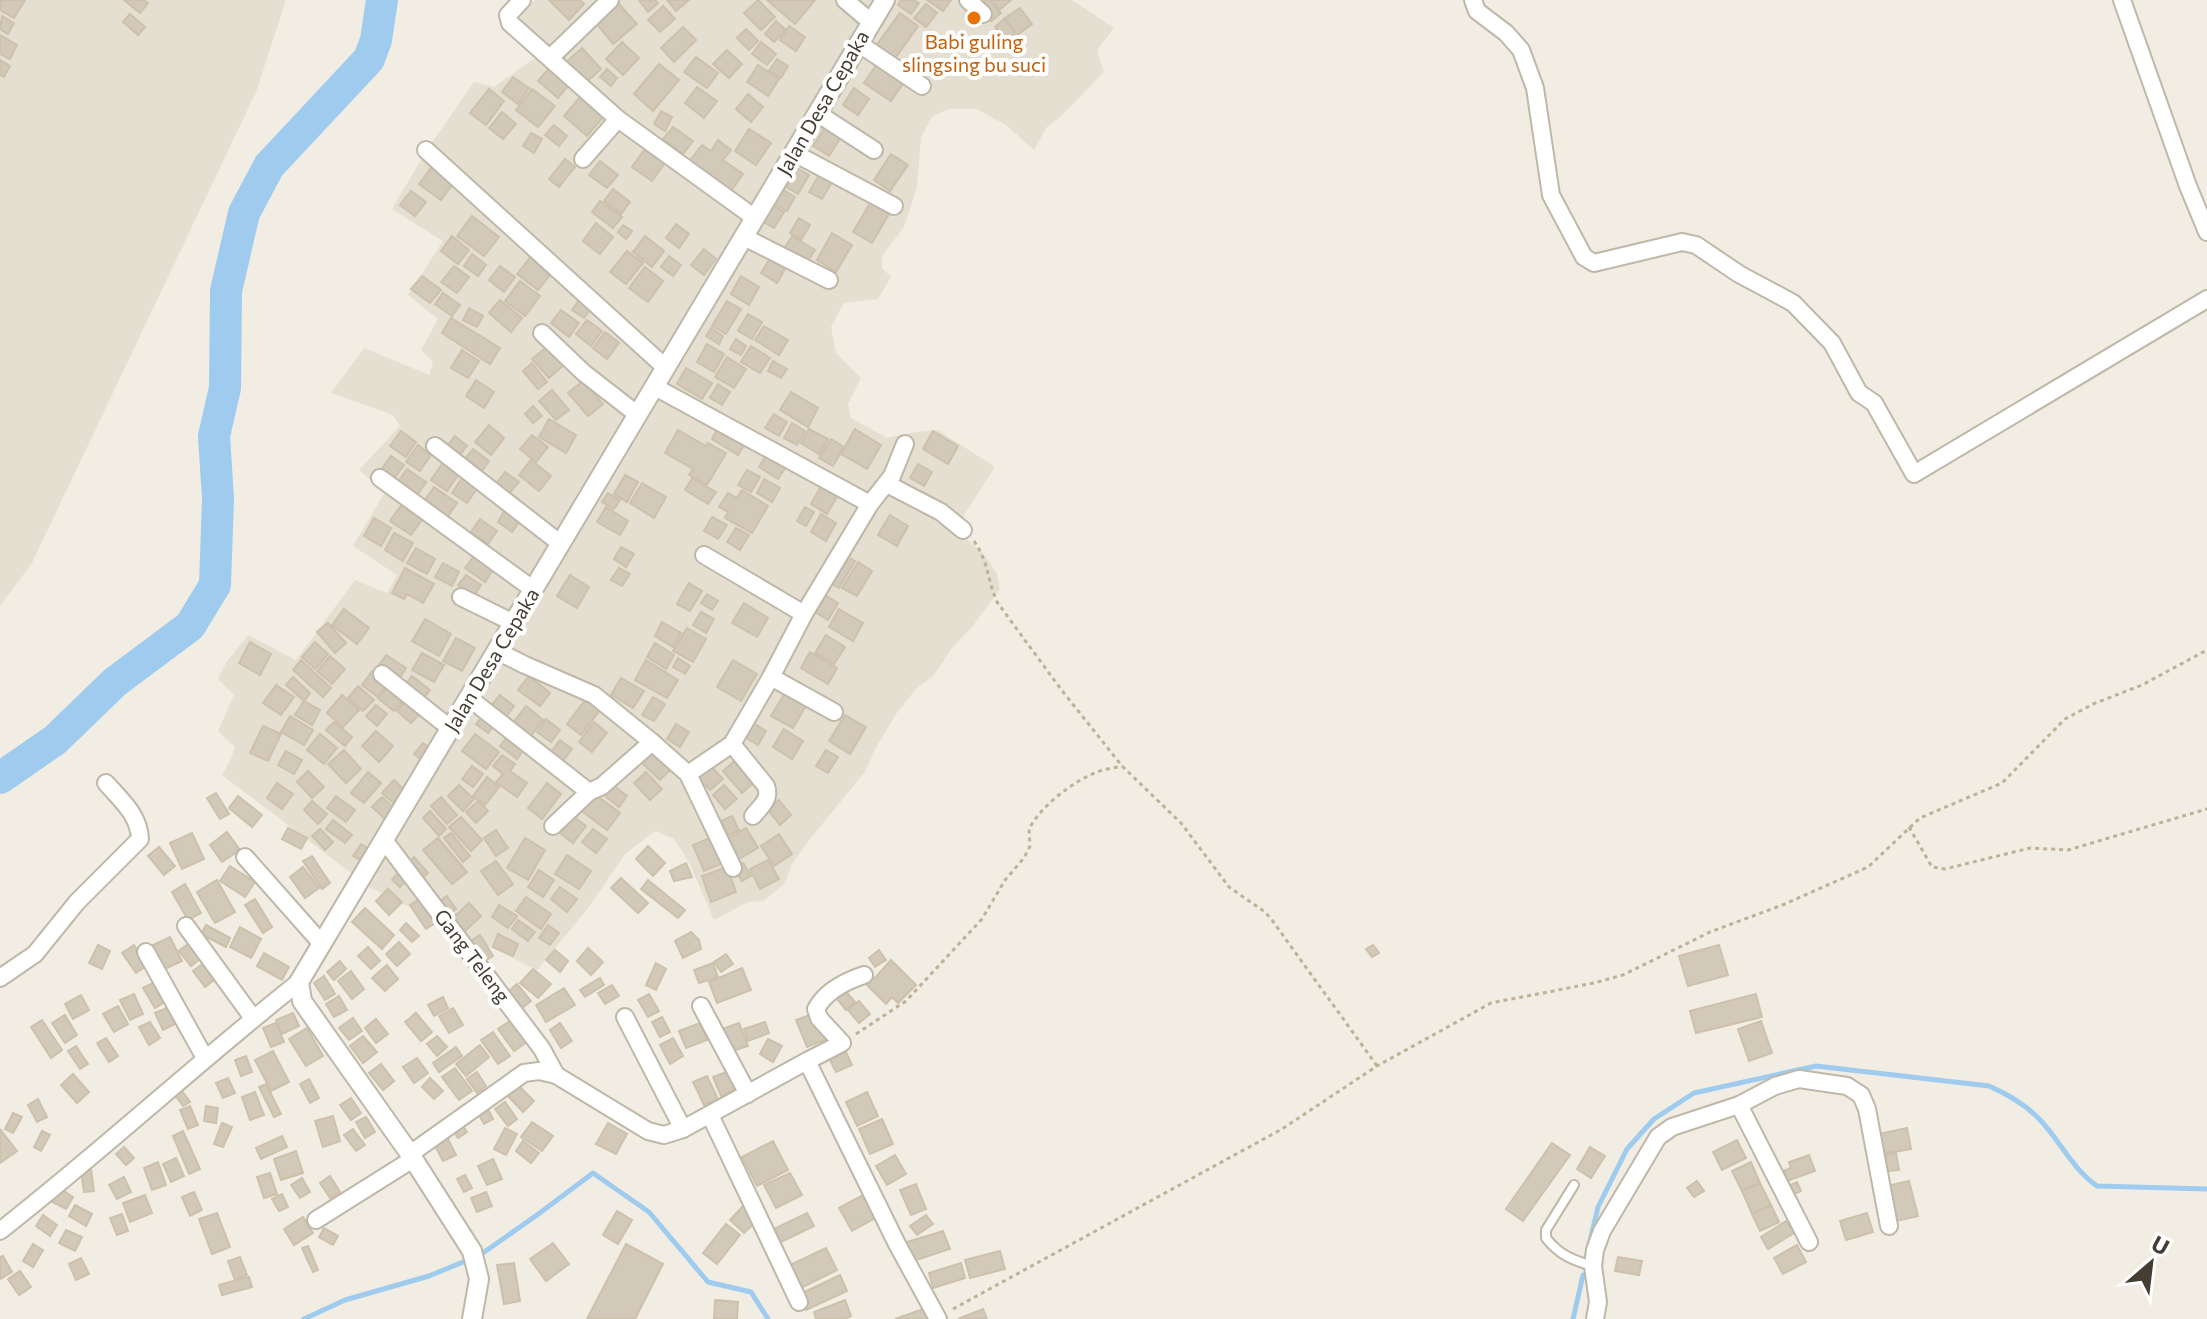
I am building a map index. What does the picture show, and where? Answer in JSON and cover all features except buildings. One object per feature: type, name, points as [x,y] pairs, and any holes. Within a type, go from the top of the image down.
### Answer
[{"type":"street","points":[[522,0],[508,15],[508,20],[618,119],[755,218]]},
{"type":"street","points":[[550,58],[610,0]]},
{"type":"street","points":[[845,0],[871,22]]},
{"type":"street","name":"Jalan Desa Cepaka","points":[[299,982],[885,0]]},
{"type":"street","points":[[968,0],[983,14]]},
{"type":"street","points":[[1473,0],[1477,11],[1506,33],[1521,50],[1535,88],[1551,195],[1584,257],[1594,263],[1682,242],[1696,245],[1739,274],[1793,303],[1832,343],[1859,393],[1874,403],[1914,474],[2207,299]]},
{"type":"street","points":[[2122,0],[2207,232]]},
{"type":"street","points":[[858,43],[922,86]]},
{"type":"street","points":[[817,113],[874,150]]},
{"type":"street","points":[[583,159],[618,119]]},
{"type":"street","points":[[426,150],[666,368]]},
{"type":"street","points":[[794,153],[894,206]]},
{"type":"street","points":[[744,237],[829,280]]},
{"type":"street","points":[[542,333],[584,373],[638,415]]},
{"type":"street","points":[[655,387],[870,504]]},
{"type":"street","points":[[688,774],[732,744],[804,614],[870,504],[892,476],[905,444]]},
{"type":"street","points":[[435,446],[561,544]]},
{"type":"street","points":[[380,478],[534,590]]},
{"type":"street","points":[[887,484],[941,512],[963,530]]},
{"type":"street","points":[[704,555],[804,614]]},
{"type":"street","points":[[461,597],[514,623]]},
{"type":"street","points":[[497,651],[594,695],[688,774],[733,868]]},
{"type":"street","points":[[382,674],[451,729]]},
{"type":"street","points":[[771,677],[834,712]]},
{"type":"street","points":[[469,698],[589,792]]},
{"type":"street","points":[[553,826],[589,792],[602,786],[652,742]]},
{"type":"street","points":[[732,744],[768,791],[767,799],[753,816]]},
{"type":"street","points":[[0,978],[35,954],[77,902],[140,839],[140,830],[132,811],[106,783]]},
{"type":"street","name":"Gang Teleng","points":[[384,840],[542,1049],[556,1075]]},
{"type":"street","points":[[245,857],[322,944]]},
{"type":"street","points":[[186,926],[253,1018]]},
{"type":"street","points":[[146,952],[205,1058]]},
{"type":"street","points":[[316,1220],[411,1156],[524,1073],[539,1071],[556,1075],[648,1131],[664,1135],[683,1129],[842,1043],[819,1018],[816,1009],[836,989],[864,975]]},
{"type":"street","points":[[0,1231],[62,1183],[205,1058],[299,982],[302,1001],[411,1156],[472,1251],[479,1279],[472,1319]]},
{"type":"street","points":[[701,1006],[748,1094]]},
{"type":"street","points":[[625,1017],[683,1129]]},
{"type":"street","points":[[807,1061],[937,1318]]},
{"type":"street","points":[[1595,1319],[1598,1302],[1593,1266],[1595,1250],[1602,1231],[1658,1137],[1672,1127],[1739,1105],[1775,1086],[1799,1079],[1834,1084],[1861,1095],[1867,1109],[1889,1226]]},
{"type":"street","points":[[1739,1105],[1809,1242]]},
{"type":"street","points":[[710,1115],[799,1302]]},
{"type":"lane","points":[[1574,1185],[1546,1230],[1546,1238],[1569,1259],[1593,1266]]},
{"type":"path","points":[[963,530],[976,544],[988,567],[992,591],[1002,611],[1122,766],[1181,823],[1229,887],[1272,920],[1377,1066]]},
{"type":"path","points":[[937,1318],[1282,1129],[1377,1066],[1491,1003],[1623,975],[1710,932],[1785,904],[1868,867],[1920,818],[2002,783],[2065,719],[2093,704],[2142,685],[2207,650]]},
{"type":"path","points":[[842,1043],[906,1001],[982,919],[1005,880],[1024,858],[1031,842],[1029,829],[1044,810],[1087,777],[1098,771],[1122,766]]},
{"type":"path","points":[[1909,827],[1932,867],[1945,869],[2030,848],[2068,850],[2207,809]]},
{"type":"shaded area","points":[[0,0],[286,0],[256,92],[32,563],[0,606]]},
{"type":"shaded area","points":[[535,0],[1072,0],[1114,28],[1097,50],[1104,72],[1046,128],[1034,150],[1006,125],[976,109],[948,109],[932,117],[921,137],[917,187],[904,227],[882,256],[882,268],[891,277],[878,299],[844,303],[831,327],[836,353],[861,378],[848,404],[851,418],[887,438],[938,430],[995,467],[955,529],[983,553],[997,574],[1000,589],[933,676],[916,689],[896,714],[864,773],[792,864],[785,883],[764,901],[748,902],[714,920],[689,862],[674,839],[655,831],[625,854],[589,907],[537,970],[371,888],[222,775],[235,747],[218,731],[234,695],[218,679],[226,663],[248,635],[296,660],[355,580],[387,593],[397,575],[353,546],[385,492],[359,470],[400,426],[393,415],[331,393],[364,348],[429,375],[433,362],[421,350],[438,319],[408,295],[443,241],[392,209],[428,148],[474,82],[494,87],[539,55],[513,22]]},
{"type":"waterway","points":[[0,778],[55,740],[115,682],[190,626],[215,585],[218,499],[214,436],[225,388],[226,291],[244,213],[269,166],[369,59],[376,40],[382,0]]},
{"type":"waterway","points":[[1586,1258],[1598,1207],[1627,1149],[1654,1119],[1694,1093],[1816,1066],[1989,1086],[2017,1101],[2036,1116],[2081,1172],[2097,1186],[2207,1189]]},
{"type":"waterway","points":[[304,1319],[345,1300],[429,1276],[480,1255],[593,1173],[649,1212],[708,1282],[751,1292],[768,1319]]},
{"type":"waterway","points":[[1573,1319],[1583,1275]]},
{"type":"place","name":"Babi guling slingsing bu suci","points":[[974,18]]}]
